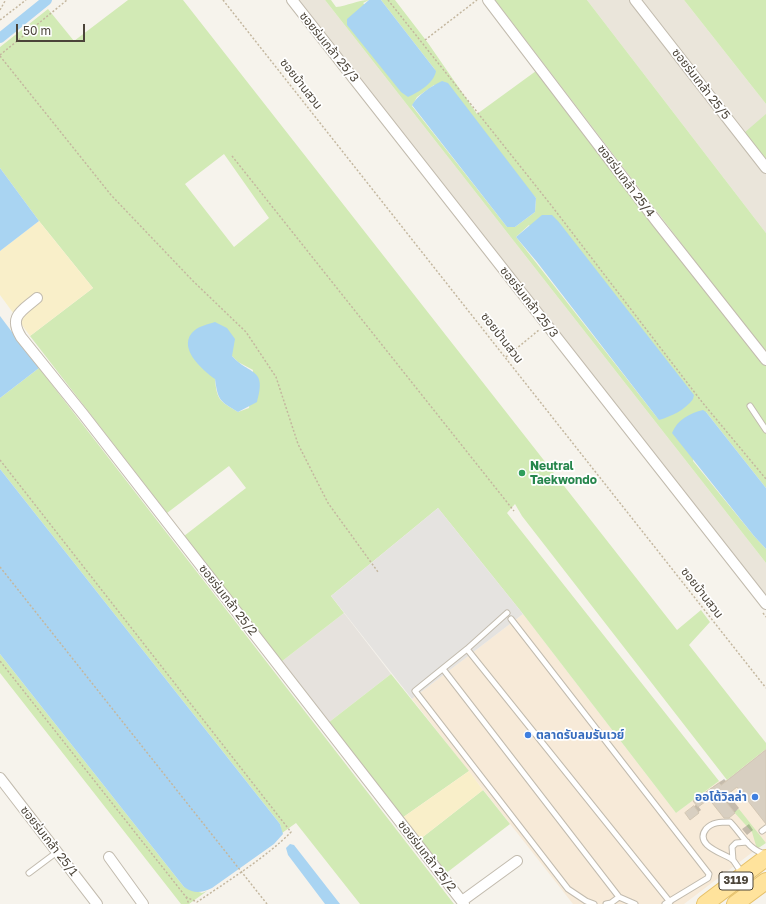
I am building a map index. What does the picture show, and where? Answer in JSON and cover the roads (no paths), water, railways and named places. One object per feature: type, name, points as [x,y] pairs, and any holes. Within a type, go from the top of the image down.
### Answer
[{"type":"main road","name":"3119","points":[[705,904],[766,858]]},
{"type":"main road","name":"3119","points":[[734,904],[766,881]]},
{"type":"street","name":"ซอยร่มเกล้า 25/3","points":[[292,0],[766,604]]},
{"type":"street","name":"ซอยร่มเกล้า 25/4","points":[[488,0],[657,222],[766,360]]},
{"type":"street","name":"ซอยร่มเกล้า 25/5","points":[[635,0],[766,168]]},
{"type":"street","name":"ซอยร่มเกล้า 25/2","points":[[37,298],[19,313],[16,318],[15,324],[21,337],[83,414],[463,903]]},
{"type":"street","name":"ซอยร่มเกล้า 25/1","points":[[0,778],[98,904]]},
{"type":"street","points":[[109,857],[143,904]]},
{"type":"street","points":[[463,903],[517,861]]},
{"type":"lane","points":[[750,406],[766,430]]},
{"type":"lane","points":[[507,613],[467,649],[415,691],[568,889],[586,901],[594,904]]},
{"type":"lane","points":[[467,649],[668,903],[708,878],[709,874],[511,618]]},
{"type":"lane","points":[[443,669],[619,897],[634,904]]},
{"type":"lane","points":[[733,860],[711,849],[704,836],[706,830],[715,823],[730,822],[757,851],[766,854]]},
{"type":"lane","points":[[744,875],[733,860],[731,852],[732,847],[736,843],[747,842]]},
{"type":"lane","points":[[29,873],[57,852]]},
{"type":"lane","points":[[606,904],[611,903],[619,897]]},
{"type":"water","points":[[369,0],[381,0],[436,71],[429,83],[421,90],[408,97],[401,92],[347,25],[347,19]]},
{"type":"water","points":[[442,81],[448,83],[536,198],[535,212],[515,227],[507,227],[412,105],[425,91]]},
{"type":"water","points":[[0,168],[39,221],[0,251]]},
{"type":"water","points":[[542,215],[552,215],[558,221],[694,395],[690,403],[673,414],[659,420],[516,237]]},
{"type":"water","points":[[0,316],[39,368],[0,398]]},
{"type":"water","points":[[215,322],[227,328],[235,339],[232,356],[255,373],[260,383],[260,391],[257,402],[238,412],[221,400],[217,392],[215,379],[198,364],[189,350],[188,343],[190,336],[195,330]]},
{"type":"water","points":[[703,410],[766,488],[766,549],[672,433],[677,424],[684,418]]},
{"type":"water","points":[[0,469],[280,824],[283,834],[274,844],[212,888],[198,892],[191,891],[184,887],[0,654]]},
{"type":"water","points":[[290,844],[294,845],[340,904],[325,904],[288,855],[286,848]]},
{"type":"waterway","points":[[0,38],[47,0]]},
{"type":"place","name":"Neutral Taekwondo","points":[[522,473]]},
{"type":"place","name":"ตลาดรับลมรันเวย์","points":[[528,735]]},
{"type":"place","name":"ออโต้วิลล่า","points":[[755,797]]}]
